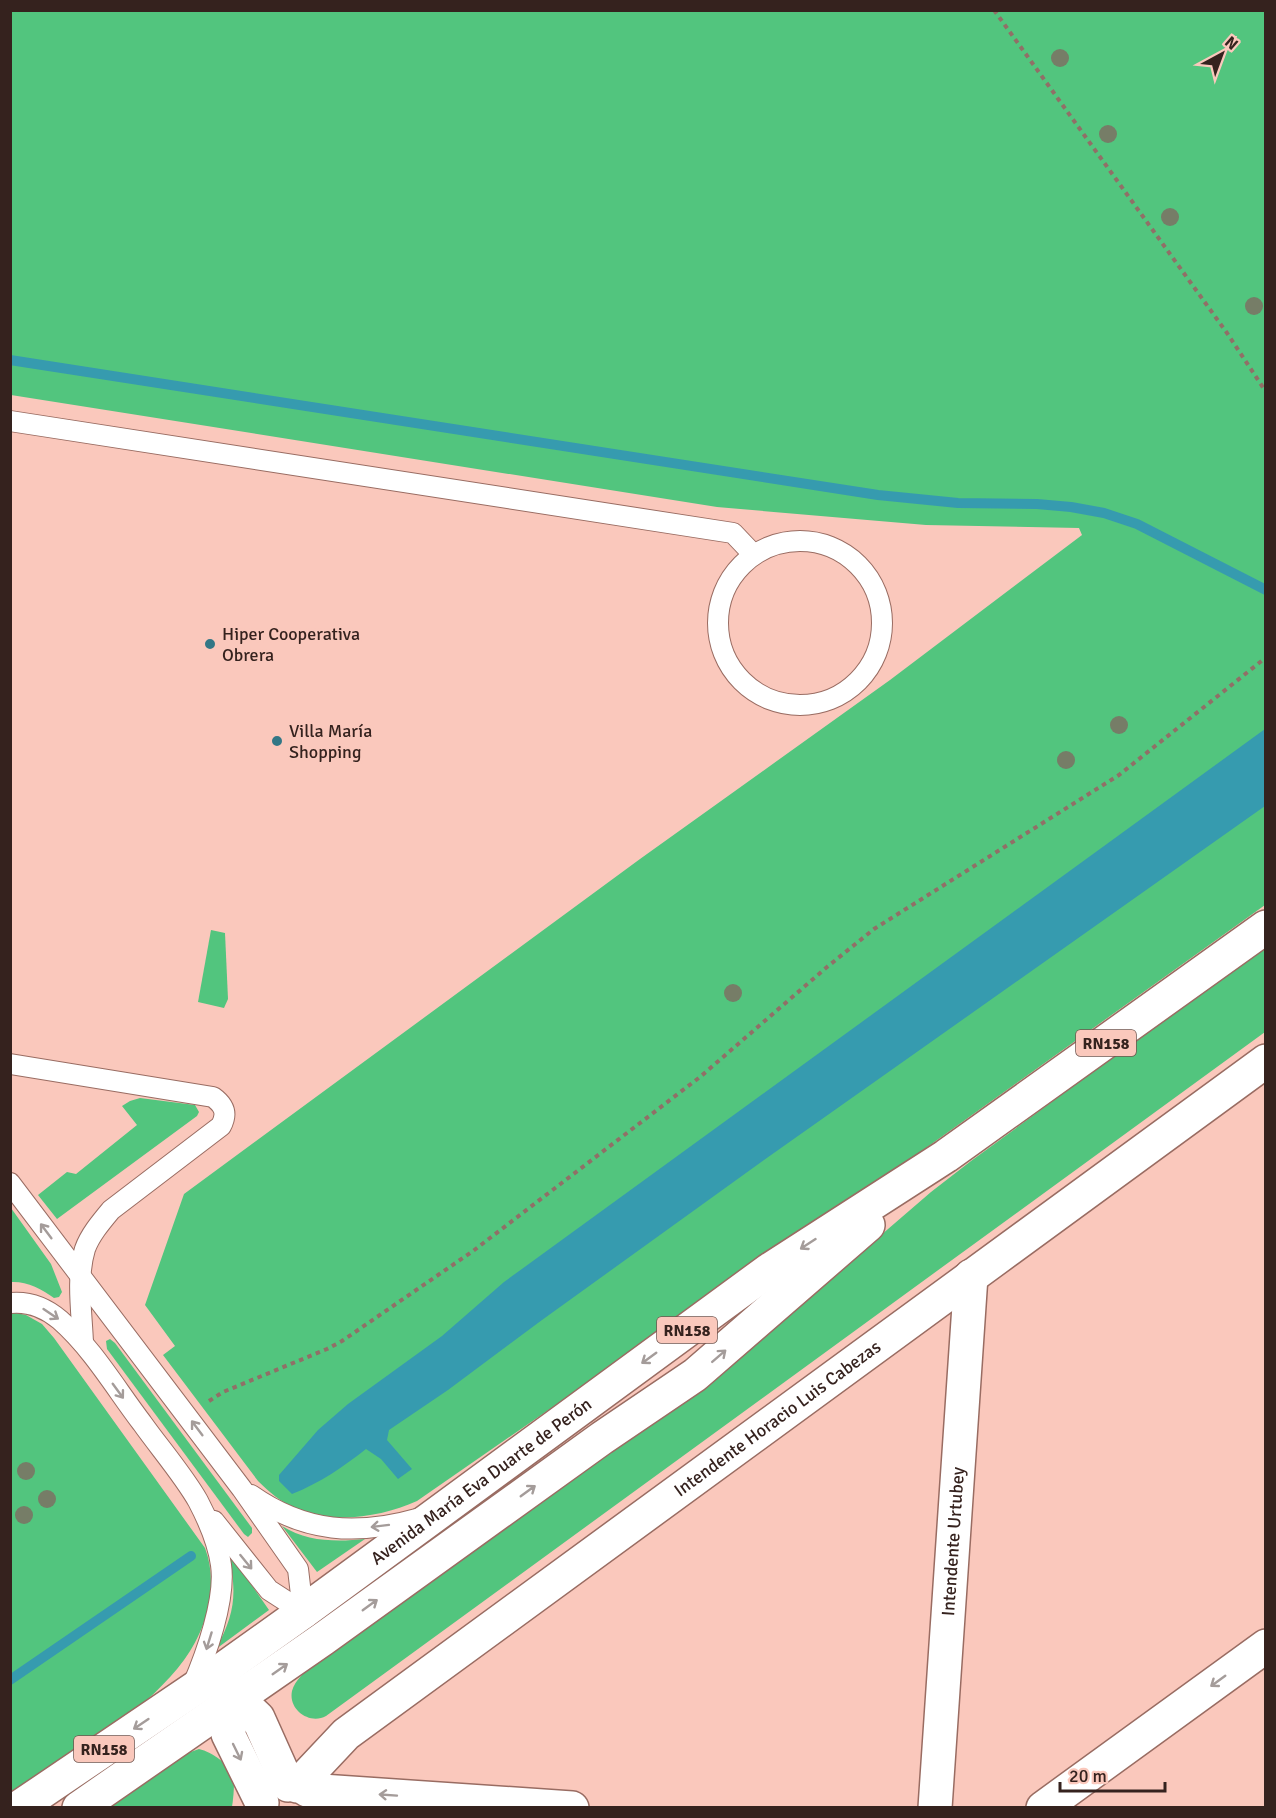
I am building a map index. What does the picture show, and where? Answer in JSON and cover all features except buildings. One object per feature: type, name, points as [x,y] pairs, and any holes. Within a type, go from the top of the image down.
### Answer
[{"type":"main road","name":"Avenida María Eva Duarte de Perón","points":[[18,1808],[219,1672],[769,1270],[946,1156],[1266,927]]},
{"type":"main road","name":"Intendente Horacio Luis Cabezas","points":[[289,1796],[346,1734],[1266,1061]]},
{"type":"main road","name":"Avenida María Eva Duarte de Perón","points":[[79,1808],[323,1639],[713,1361],[946,1156]]},
{"type":"main road","name":"Intendente Urtubey","points":[[935,1808],[971,1276]]},
{"type":"main road","points":[[1043,1808],[1266,1646]]},
{"type":"main road","points":[[219,1672],[237,1698],[258,1718],[289,1796],[572,1808]]},
{"type":"lane","points":[[10,421],[733,533],[753,554]]},
{"type":"lane","points":[[807,540],[834,548],[856,562],[873,584],[881,609],[882,635],[874,660],[858,681],[837,697],[811,705],[785,704],[760,694],[739,678],[724,654],[718,627],[720,599],[733,574],[753,554],[779,543],[807,540]]},
{"type":"lane","points":[[10,1064],[213,1097],[220,1102],[225,1111],[225,1119],[221,1126],[111,1210],[97,1227],[86,1247],[82,1261],[83,1343]]},
{"type":"lane","points":[[10,1183],[242,1489],[298,1569],[303,1611]]},
{"type":"lane","points":[[10,1303],[22,1302],[41,1307],[60,1319],[83,1343],[197,1500],[269,1590],[303,1611],[323,1639]]},
{"type":"lane","points":[[242,1489],[284,1516],[310,1525],[335,1528],[382,1527],[437,1513]]},
{"type":"lane","points":[[190,1691],[210,1638],[222,1588],[221,1565],[215,1541],[197,1500]]},
{"type":"path","points":[[993,10],[1227,333],[1266,392]]},
{"type":"path","points":[[201,1407],[223,1392],[342,1341],[473,1251],[700,1077],[874,929],[1119,775],[1264,659]]},
{"type":"green space","points":[[10,11],[1265,11],[1265,905],[898,1168],[417,1501],[372,1515],[325,1516],[309,1513],[280,1500],[258,1481],[163,1355],[175,1346],[145,1305],[184,1194],[640,859],[890,680],[1082,535],[1079,528],[926,525],[717,507],[11,395]]},
{"type":"green space","points":[[211,930],[225,933],[228,999],[224,1008],[198,1002]]},
{"type":"green space","points":[[1265,946],[1265,1032],[326,1716],[313,1719],[297,1710],[293,1704],[293,1687],[313,1665],[772,1329],[931,1192]]},
{"type":"green space","points":[[140,1098],[195,1105],[199,1112],[197,1116],[57,1219],[38,1195],[67,1172],[76,1174],[137,1125],[122,1106]]},
{"type":"green space","points":[[11,1208],[51,1264],[62,1292],[59,1297],[54,1298],[28,1284],[11,1282]]},
{"type":"green space","points":[[11,1312],[26,1315],[42,1324],[54,1338],[205,1548],[209,1562],[211,1592],[199,1635],[184,1660],[167,1680],[103,1736],[11,1800]]},
{"type":"green space","points":[[110,1339],[252,1528],[252,1533],[248,1537],[107,1349],[106,1341]]},
{"type":"green space","points":[[282,1526],[302,1535],[322,1540],[365,1539],[317,1572]]},
{"type":"green space","points":[[228,1551],[269,1610],[216,1649],[228,1624],[233,1601],[233,1578]]},
{"type":"green space","points":[[199,1749],[216,1757],[231,1771],[234,1783],[232,1807],[104,1808],[185,1754]]},
{"type":"water","points":[[1265,729],[1265,806],[764,1160],[448,1390],[389,1430],[387,1440],[412,1469],[398,1479],[381,1459],[366,1449],[331,1474],[292,1494],[279,1481],[279,1475],[318,1430],[348,1404],[442,1336],[504,1282]]},
{"type":"waterway","points":[[10,360],[878,495],[958,503],[1037,504],[1104,513],[1137,524],[1266,590]]},
{"type":"waterway","points":[[10,1680],[191,1556]]},
{"type":"place","name":"Hiper Cooperativa Obrera","points":[[210,644]]},
{"type":"place","name":"Villa María Shopping","points":[[277,741]]}]
